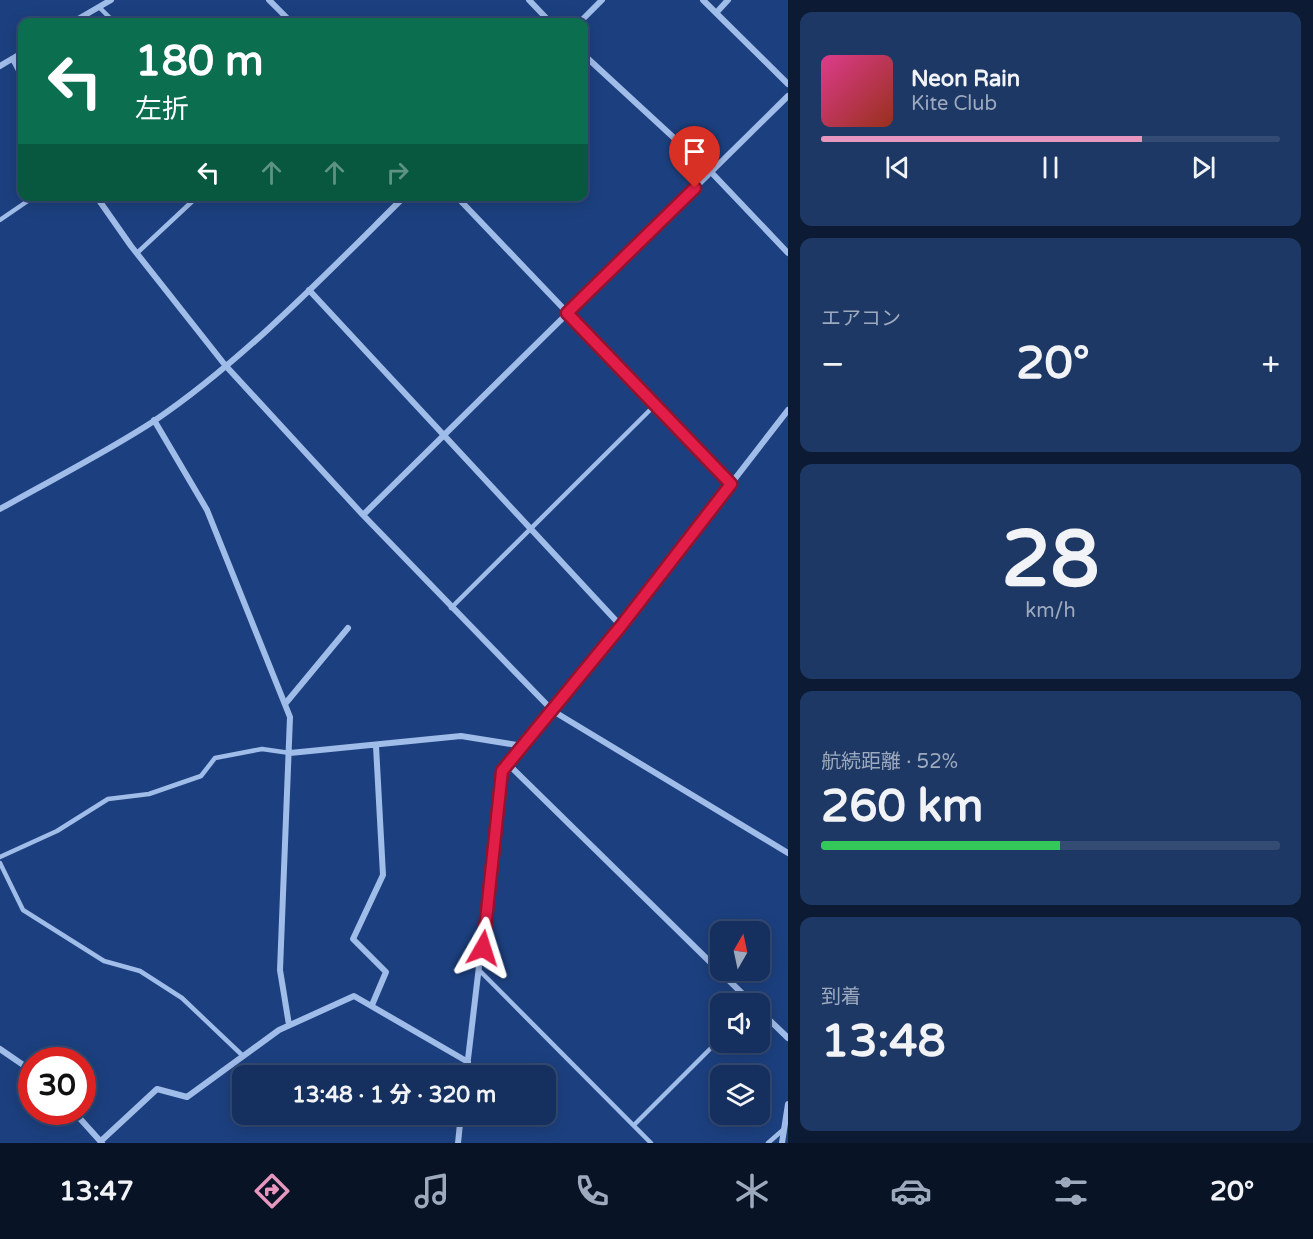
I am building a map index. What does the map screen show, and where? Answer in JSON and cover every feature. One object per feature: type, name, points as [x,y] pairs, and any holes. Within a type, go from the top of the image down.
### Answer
[{"type":"street","points":[[81,18],[111,0]]},
{"type":"street","points":[[269,0],[287,18]]},
{"type":"street","points":[[529,0],[546,18]]},
{"type":"street","points":[[584,18],[602,0]]},
{"type":"street","points":[[703,0],[788,84]]},
{"type":"street","points":[[716,13],[728,0]]},
{"type":"street","points":[[0,66],[18,56]]},
{"type":"street","points":[[13,59],[18,68]]},
{"type":"street","points":[[588,59],[711,172],[788,253]]},
{"type":"street","points":[[363,515],[788,96]]},
{"type":"street","points":[[100,201],[137,253],[225,365],[451,608],[553,711],[788,853]]},
{"type":"street","points":[[0,509],[154,420],[225,365],[309,290],[400,201]]},
{"type":"street","points":[[461,201],[731,484]]},
{"type":"street","points":[[309,290],[621,626]]},
{"type":"street","points":[[468,1065],[502,771],[621,626],[788,410]]},
{"type":"street","points":[[154,420],[207,510],[290,717],[280,970],[289,1025]]},
{"type":"street","points":[[285,704],[348,628]]},
{"type":"street","points":[[290,753],[461,736],[523,746]]},
{"type":"street","points":[[372,1005],[386,972],[353,939],[383,875],[376,746]]},
{"type":"street","points":[[508,764],[742,993]]},
{"type":"street","points":[[86,1125],[102,1142],[157,1089],[187,1097],[243,1055],[289,1025],[354,996],[468,1062]]},
{"type":"street","points":[[770,1021],[788,1038]]},
{"type":"street","points":[[0,1049],[18,1061]]},
{"type":"street","points":[[782,1143],[788,1104]]},
{"type":"street","points":[[458,1143],[460,1125]]},
{"type":"lane","points":[[99,7],[110,18]]},
{"type":"lane","points":[[0,220],[28,201]]},
{"type":"lane","points":[[137,253],[193,201]]},
{"type":"lane","points":[[451,608],[656,404]]},
{"type":"lane","points":[[0,857],[57,831],[108,799],[149,794],[201,776],[215,758],[262,749],[290,753]]},
{"type":"lane","points":[[0,863],[23,910],[104,961],[140,971],[174,993],[243,1055]]},
{"type":"lane","points":[[480,971],[651,1143]]},
{"type":"lane","points":[[634,1125],[710,1049]]},
{"type":"lane","points":[[768,1143],[784,1128]]},
{"type":"route","points":[[483,948],[502,771],[621,626],[731,484],[567,313],[695,188]]}]
